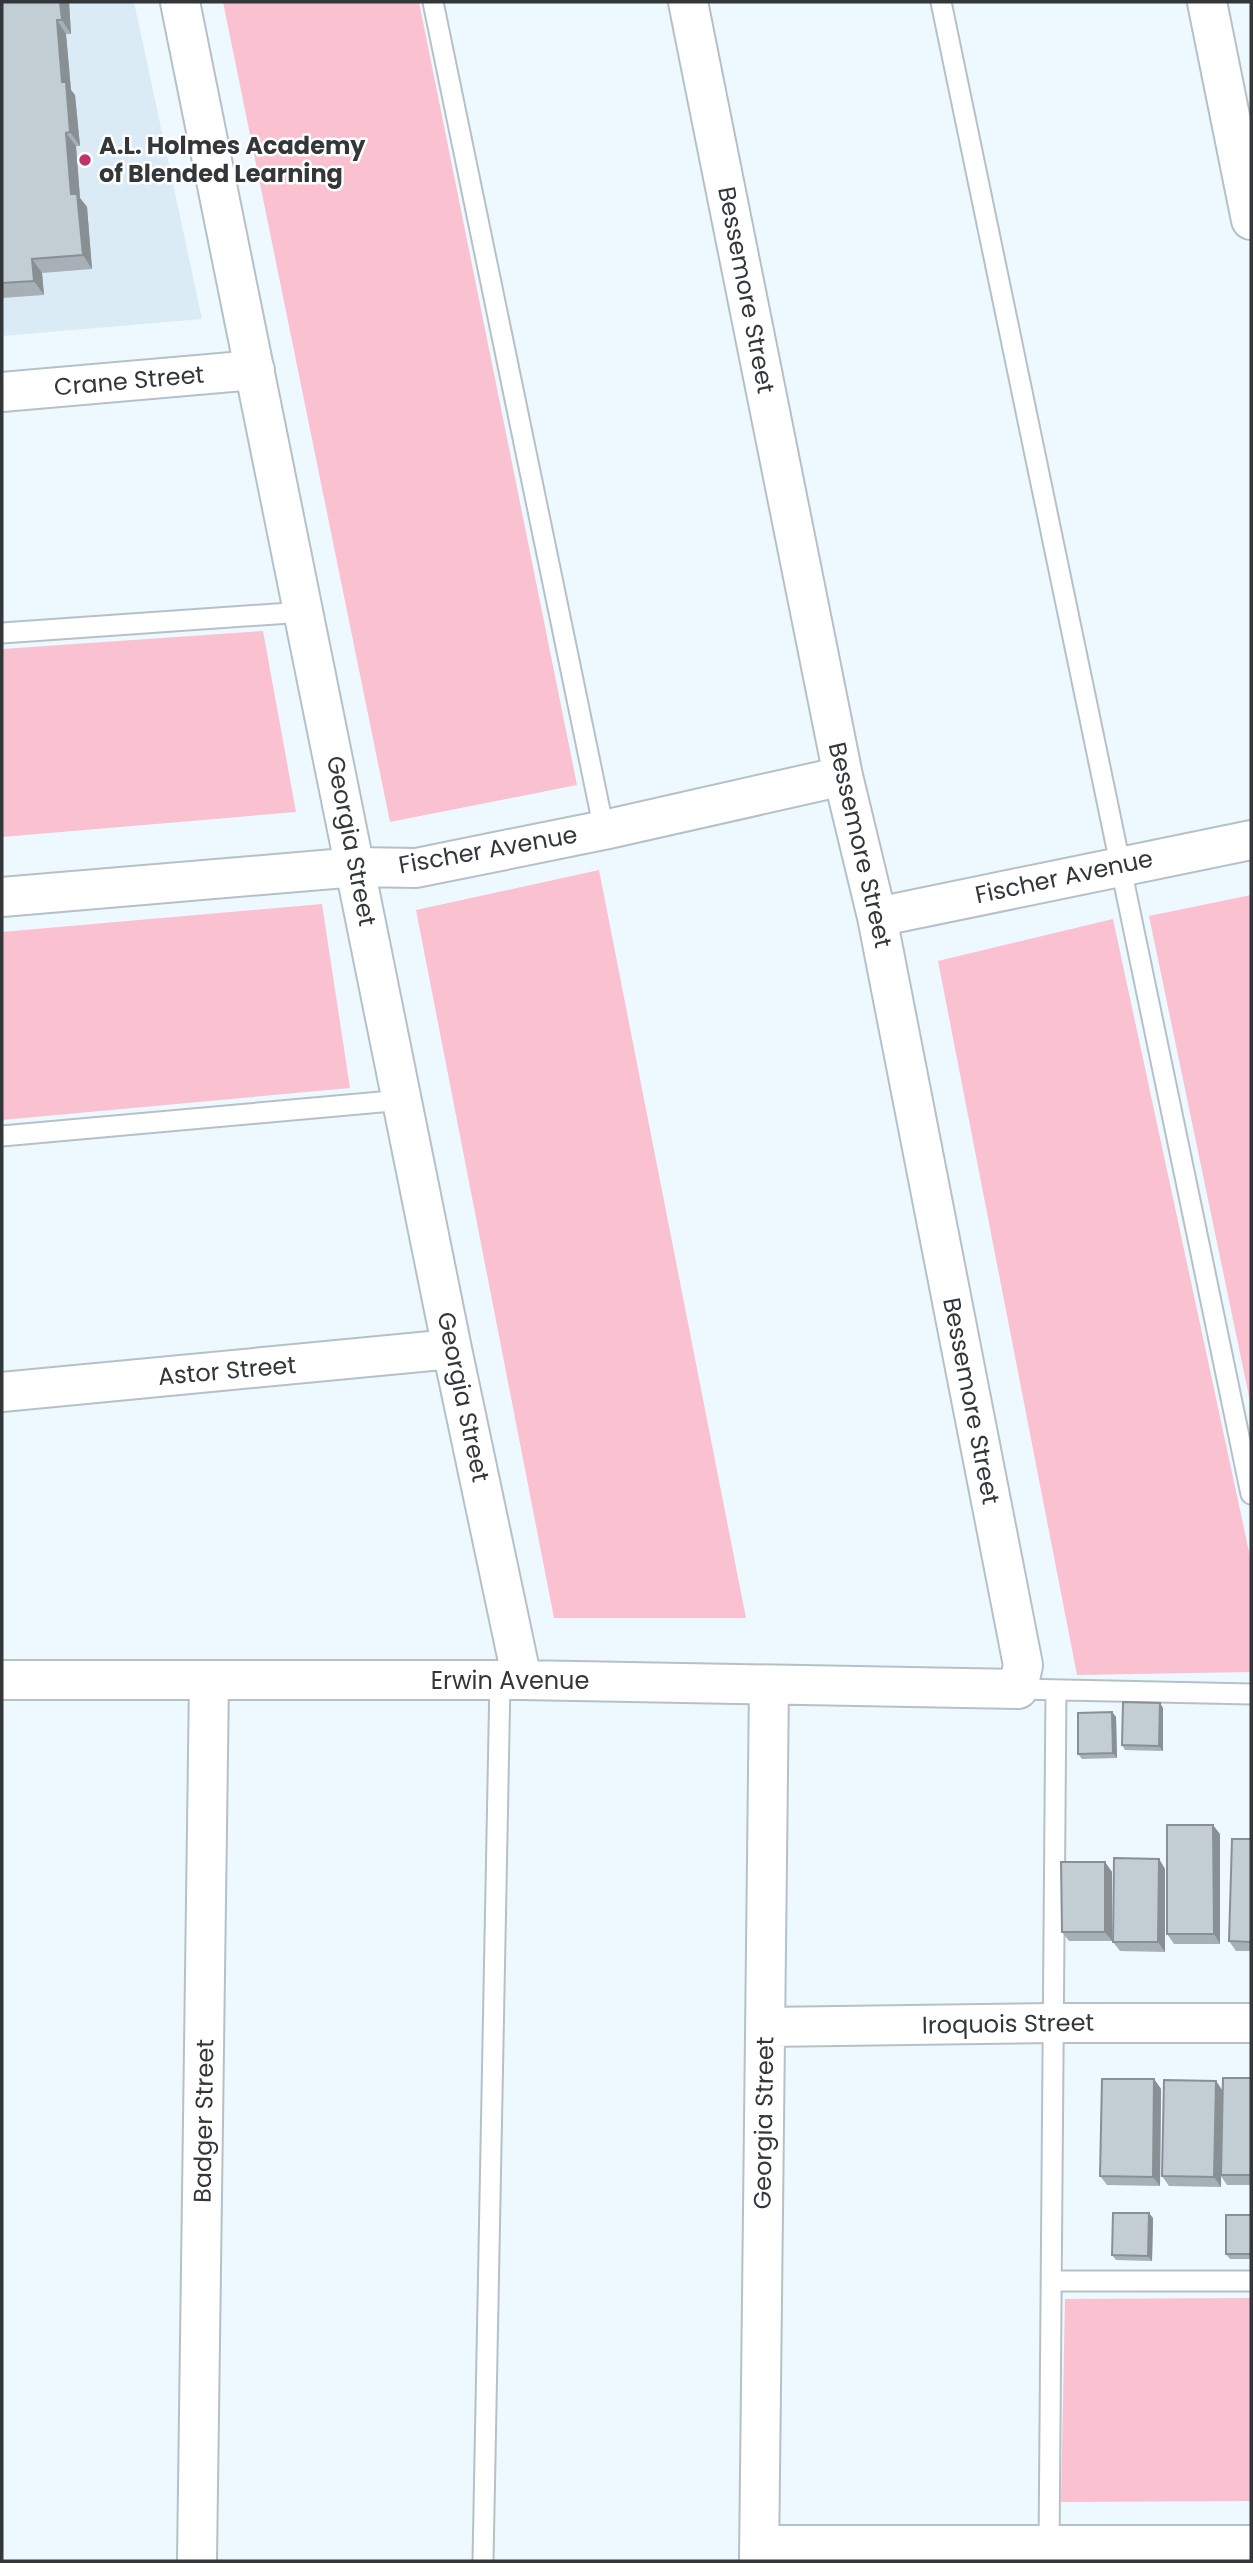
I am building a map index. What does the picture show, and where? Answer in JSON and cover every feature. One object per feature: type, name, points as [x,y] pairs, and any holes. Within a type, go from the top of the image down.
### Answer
[{"type":"street","name":"Georgia Street","points":[[180,2],[357,867],[452,1349],[511,1680]]},
{"type":"street","name":"Bessemore Street","points":[[688,2],[844,776],[877,917],[1023,1665],[1018,1689]]},
{"type":"street","points":[[1207,2],[1251,219]]},
{"type":"street","name":"Crane Street","points":[[2,392],[255,370]]},
{"type":"street","name":"Fischer Avenue","points":[[2,897],[357,867],[415,868],[604,830],[844,776]]},
{"type":"street","name":"Fischer Avenue","points":[[877,917],[1251,840]]},
{"type":"street","name":"Astor Street","points":[[2,1392],[452,1349]]},
{"type":"street","name":"Erwin Avenue","points":[[2,1680],[511,1680],[1018,1689]]},
{"type":"street","name":"Badger Street","points":[[197,2561],[209,1681]]},
{"type":"street","name":"Georgia Street","points":[[759,2553],[769,1685]]},
{"type":"street","name":"Iroquois Street","points":[[766,2027],[1053,2022],[1251,2023]]},
{"type":"street","points":[[759,2553],[1049,2553],[1251,2545]]},
{"type":"lane","points":[[433,2],[604,830]]},
{"type":"lane","points":[[941,2],[1251,1494]]},
{"type":"lane","points":[[2,633],[304,612]]},
{"type":"lane","points":[[2,1136],[402,1100]]},
{"type":"lane","points":[[483,2561],[511,1680]]},
{"type":"lane","points":[[1018,1689],[1251,1694]]},
{"type":"lane","points":[[1049,2553],[1056,1690]]},
{"type":"lane","points":[[1051,2281],[1251,2281]]},
{"type":"shaded area","name":"A.L. Holmes Academy of Blended Learning","points":[[2,2],[134,2],[202,319],[2,336]]},
{"type":"shaded area","points":[[223,2],[419,2],[577,785],[390,822]]},
{"type":"shaded area","points":[[263,631],[296,812],[2,837],[2,649]]},
{"type":"shaded area","points":[[599,870],[746,1618],[554,1618],[416,910]]},
{"type":"shaded area","points":[[1251,895],[1251,1406],[1149,916]]},
{"type":"shaded area","points":[[322,904],[350,1088],[2,1120],[2,932]]},
{"type":"shaded area","points":[[1113,919],[1251,1561],[1251,1672],[1077,1675],[938,961]]},
{"type":"shaded area","points":[[1251,2298],[1251,2501],[1061,2502],[1065,2299]]},
{"type":"building","points":[[2,2],[60,2],[62,20],[57,20],[62,82],[66,82],[70,132],[66,133],[71,194],[77,194],[83,255],[32,259],[34,281],[2,283]]},
{"type":"building","points":[[1123,1702],[1160,1703],[1159,1746],[1122,1745]]},
{"type":"building","points":[[1112,1712],[1113,1753],[1078,1754],[1078,1713]]},
{"type":"building","points":[[1167,1825],[1213,1825],[1214,1934],[1167,1934]]},
{"type":"building","points":[[1232,1839],[1251,1839],[1251,1942],[1229,1941]]},
{"type":"building","points":[[1114,1858],[1159,1859],[1158,1942],[1113,1942]]},
{"type":"building","points":[[1061,1862],[1105,1862],[1105,1932],[1062,1932]]},
{"type":"building","points":[[1223,2078],[1251,2078],[1251,2175],[1221,2175]]},
{"type":"building","points":[[1102,2079],[1154,2079],[1153,2177],[1100,2176]]},
{"type":"building","points":[[1164,2080],[1216,2081],[1214,2177],[1162,2176]]},
{"type":"building","points":[[1113,2213],[1149,2213],[1148,2256],[1112,2255]]},
{"type":"building","points":[[1226,2215],[1251,2215],[1251,2254],[1226,2254]]},
{"type":"place","name":"A.L. Holmes Academy of Blended Learning","points":[[85,160]]}]
